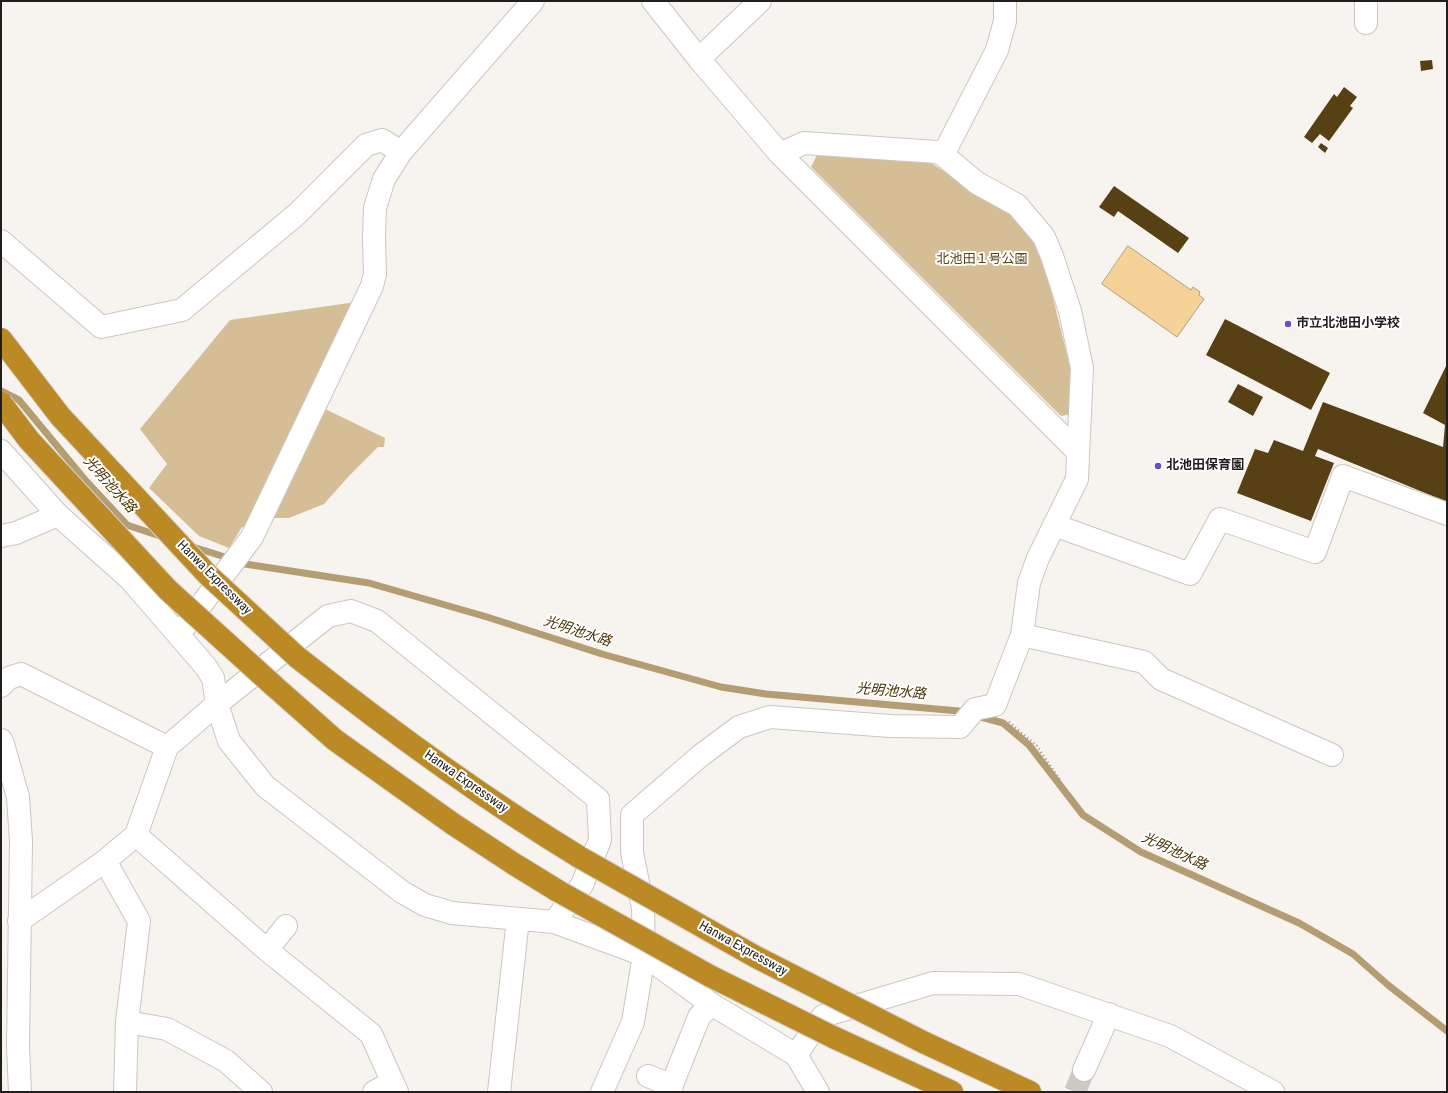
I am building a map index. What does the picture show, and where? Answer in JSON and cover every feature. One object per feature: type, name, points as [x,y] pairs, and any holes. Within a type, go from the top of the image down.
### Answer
[{"type":"highway","name":"Hanwa Expressway","points":[[1,339],[60,416],[208,574],[297,657],[358,705],[535,830],[582,858],[756,957],[923,1042],[1030,1092]]},
{"type":"highway","points":[[1,403],[28,440],[168,590],[335,740],[453,824],[558,891],[710,976],[952,1092]]},
{"type":"street","points":[[179,635],[252,537],[372,286],[375,274],[375,208],[384,179],[401,152],[533,1]]},
{"type":"street","points":[[652,1],[699,60],[780,154],[1078,452]]},
{"type":"street","points":[[699,60],[760,1]]},
{"type":"street","points":[[943,155],[997,50],[1005,21],[1005,1]]},
{"type":"street","points":[[1366,1],[1366,23]]},
{"type":"street","points":[[1,241],[101,327],[182,310],[297,214],[366,145],[382,140],[401,152]]},
{"type":"street","points":[[602,1092],[633,1022],[644,955],[643,908],[632,852],[632,815],[700,756],[739,727],[770,717],[890,726],[960,727],[985,707],[1022,635],[1029,583],[1038,558],[1077,479],[1082,368],[1070,312],[1052,256],[1044,237],[1017,205],[977,183],[943,155],[937,152],[804,143],[780,154]]},
{"type":"street","points":[[1,451],[58,515],[130,579],[206,666],[213,678],[217,704],[229,741],[266,786],[402,892],[425,905],[452,912],[554,922],[644,955],[711,1004],[796,1055],[818,1092]]},
{"type":"street","points":[[1054,525],[1190,574],[1220,519],[1315,552],[1343,476],[1447,514]]},
{"type":"street","points":[[1,536],[16,533],[58,515]]},
{"type":"street","points":[[19,921],[105,861],[136,835],[167,747],[217,704],[328,616],[351,611],[377,621],[598,799],[600,840],[582,885],[554,922]]},
{"type":"street","points":[[1022,635],[1144,662],[1161,679],[1332,755]]},
{"type":"street","points":[[1,686],[9,678],[21,674],[167,747]]},
{"type":"street","points":[[1,740],[18,797],[21,841],[18,1046],[20,1092]]},
{"type":"street","points":[[136,835],[268,950],[371,1034],[388,1089]]},
{"type":"street","points":[[105,861],[139,921],[127,1022],[125,1092]]},
{"type":"street","points":[[500,1092],[518,919]]},
{"type":"street","points":[[268,950],[286,926]]},
{"type":"street","points":[[796,1055],[824,1016],[933,982],[1019,984],[1170,1036],[1273,1092]]},
{"type":"street","points":[[648,1076],[671,1089],[699,1017],[711,1004]]},
{"type":"street","points":[[1084,1070],[1109,1014]]},
{"type":"street","points":[[127,1022],[167,1029],[226,1061],[261,1092]]},
{"type":"path","points":[[985,707],[1003,716],[1037,746],[1060,780]]},
{"type":"green space","name":"北池田１号公園","points":[[817,155],[931,163],[1019,219],[1040,245],[1070,367],[1072,414],[1061,416],[811,167]]},
{"type":"green space","points":[[356,302],[250,528],[242,527],[229,548],[199,536],[149,488],[167,464],[140,429],[230,320]]},
{"type":"green space","points":[[323,408],[385,438],[384,447],[378,447],[324,504],[289,518],[270,518]]},
{"type":"shaded area","points":[[1128,246],[1191,290],[1193,287],[1200,292],[1199,295],[1204,299],[1177,337],[1102,284]]},
{"type":"building","points":[[1432,60],[1433,69],[1421,71],[1420,61]]},
{"type":"building","points":[[1344,87],[1357,97],[1350,106],[1353,108],[1329,141],[1320,134],[1312,143],[1304,137],[1334,94],[1337,97]]},
{"type":"building","points":[[1321,143],[1328,148],[1325,153],[1318,147]]},
{"type":"building","points":[[1114,186],[1189,238],[1178,253],[1118,211],[1114,217],[1099,207]]},
{"type":"building","points":[[1225,319],[1330,373],[1311,410],[1206,355]]},
{"type":"building","points":[[1447,364],[1447,502],[1318,449],[1315,456],[1334,463],[1311,521],[1237,493],[1255,449],[1268,453],[1274,440],[1303,451],[1323,402],[1443,447],[1445,425],[1423,413]]},
{"type":"building","points":[[1238,384],[1263,397],[1253,416],[1228,402]]},
{"type":"waterway","name":"光明池水路","points":[[1,391],[19,400],[86,481],[127,525],[163,537]]},
{"type":"waterway","name":"光明池水路","points":[[190,546],[225,557]]},
{"type":"waterway","name":"光明池水路","points":[[245,564],[369,583],[487,617],[602,654],[721,687],[766,694],[959,711],[1003,723],[1029,745],[1083,815],[1141,852],[1299,923],[1353,954],[1388,985],[1447,1031]]},
{"type":"tunnel","points":[[1075,1092],[1084,1070]]},
{"type":"place","name":"市立北池田小学校","points":[[1288,324]]},
{"type":"place","name":"北池田保育園","points":[[1158,466]]}]
